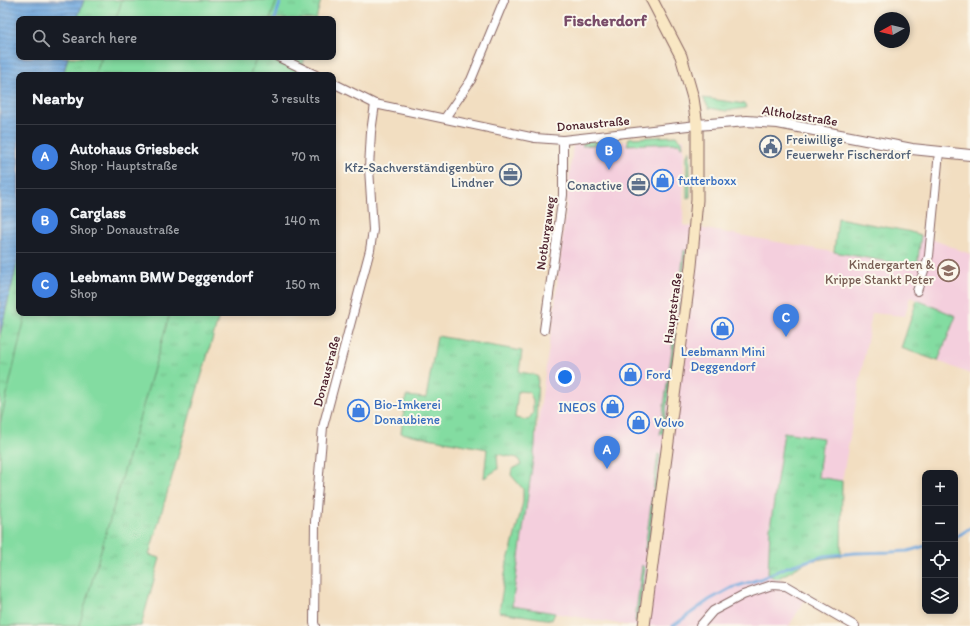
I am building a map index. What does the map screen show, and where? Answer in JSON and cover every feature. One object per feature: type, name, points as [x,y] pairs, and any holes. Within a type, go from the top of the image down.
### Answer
[{"type":"main road","name":"Hauptstraße","points":[[644,626],[694,244],[698,200],[697,125],[693,98],[681,56],[652,0]]},
{"type":"street","points":[[445,118],[471,80],[504,0]]},
{"type":"street","points":[[284,60],[310,72]]},
{"type":"street","name":"Donaustraße","points":[[336,84],[375,104],[535,138],[563,140],[697,125]]},
{"type":"street","name":"Donaustraße","points":[[314,625],[315,521],[323,428],[370,250],[373,230],[370,161],[371,132],[375,104]]},
{"type":"street","name":"Altholzstraße","points":[[697,125],[747,121],[778,123],[912,149],[970,155]]},
{"type":"street","name":"Notburgaweg","points":[[544,330],[563,196],[563,140]]},
{"type":"street","points":[[917,291],[928,256],[939,152]]},
{"type":"street","points":[[700,626],[713,611],[743,594],[772,585],[786,586],[855,626]]},
{"type":"shaded area","points":[[684,139],[683,225],[916,267],[921,235],[970,254],[970,374],[938,361],[956,316],[910,297],[905,316],[872,313],[842,481],[818,477],[823,438],[784,432],[770,528],[768,574],[808,595],[789,626],[632,626],[512,606],[554,311],[573,144]]},
{"type":"green space","points":[[84,0],[321,0],[317,16],[78,16]]},
{"type":"green space","points":[[122,0],[277,0],[271,16],[117,16]]},
{"type":"green space","points":[[67,60],[247,60],[242,72],[64,72]]},
{"type":"green space","points":[[101,60],[256,60],[251,72],[96,72]]},
{"type":"green space","points":[[247,60],[304,60],[301,72],[243,72]]},
{"type":"green space","points":[[703,98],[745,104],[746,108],[726,111],[709,108]]},
{"type":"green space","points":[[677,136],[682,141],[683,147],[681,147],[679,143],[627,145],[629,138]]},
{"type":"green space","points":[[614,140],[617,143],[582,146],[584,142]]},
{"type":"green space","points":[[689,150],[690,197],[687,198],[687,156]]},
{"type":"green space","points":[[838,218],[921,235],[917,267],[834,252]]},
{"type":"green space","points":[[684,250],[686,251],[679,310],[677,311]]},
{"type":"green space","points":[[16,268],[16,316],[219,316],[149,555],[160,558],[141,626],[0,626],[0,334]]},
{"type":"green space","points":[[917,300],[956,316],[938,361],[901,348]]},
{"type":"green space","points":[[25,316],[169,316],[79,626],[0,626],[0,424]]},
{"type":"green space","points":[[675,328],[677,330],[663,434],[660,435]]},
{"type":"green space","points":[[437,336],[522,351],[519,372],[532,374],[538,377],[535,446],[512,606],[555,613],[552,620],[499,612],[507,562],[523,502],[523,489],[511,475],[512,469],[521,465],[518,458],[497,454],[498,469],[484,478],[487,449],[401,433],[406,396],[426,398]],"holes":[[[518,391],[529,392],[533,400],[533,413],[528,420],[515,418]]]},
{"type":"green space","points":[[784,432],[823,438],[818,477],[842,481],[841,556],[809,561],[777,579],[768,575],[770,528]]},
{"type":"green space","points":[[658,454],[660,455],[648,548],[645,549]]},
{"type":"green space","points":[[642,565],[645,568],[637,622],[635,621]]},
{"type":"water","points":[[0,0],[84,0],[78,16],[16,16],[16,60],[67,60],[64,72],[16,72],[16,268],[0,334]]},
{"type":"waterway","points":[[276,16],[281,0]]},
{"type":"waterway","points":[[958,536],[970,528]]},
{"type":"waterway","points":[[673,626],[709,600],[731,588],[760,579],[787,567],[824,556],[908,551],[922,547]]},
{"type":"place","name":"Freiwillige Feuerwehr Fischerdorf","points":[[771,146]]},
{"type":"place","name":"Carglass","points":[[609,170]]},
{"type":"place","name":"Kfz-Sachverständigenbüro Lindner","points":[[510,174]]},
{"type":"place","name":"futterboxx","points":[[663,180]]},
{"type":"place","name":"Conactive","points":[[638,185]]},
{"type":"place","name":"Kindergarten & Krippe Stankt Peter","points":[[949,271]]},
{"type":"place","name":"Leebmann Mini Deggendorf","points":[[723,329]]},
{"type":"place","name":"Leebmann BMW Deggendorf","points":[[786,337]]},
{"type":"place","name":"Ford","points":[[630,374]]},
{"type":"place","name":"INEOS","points":[[612,407]]},
{"type":"place","name":"Bio-Imkerei Donaubiene","points":[[359,411]]},
{"type":"place","name":"Volvo","points":[[638,422]]},
{"type":"place","name":"Autohaus Griesbeck","points":[[607,469]]},
{"type":"district","name":"Fischerdorf","points":[[605,20]]}]
